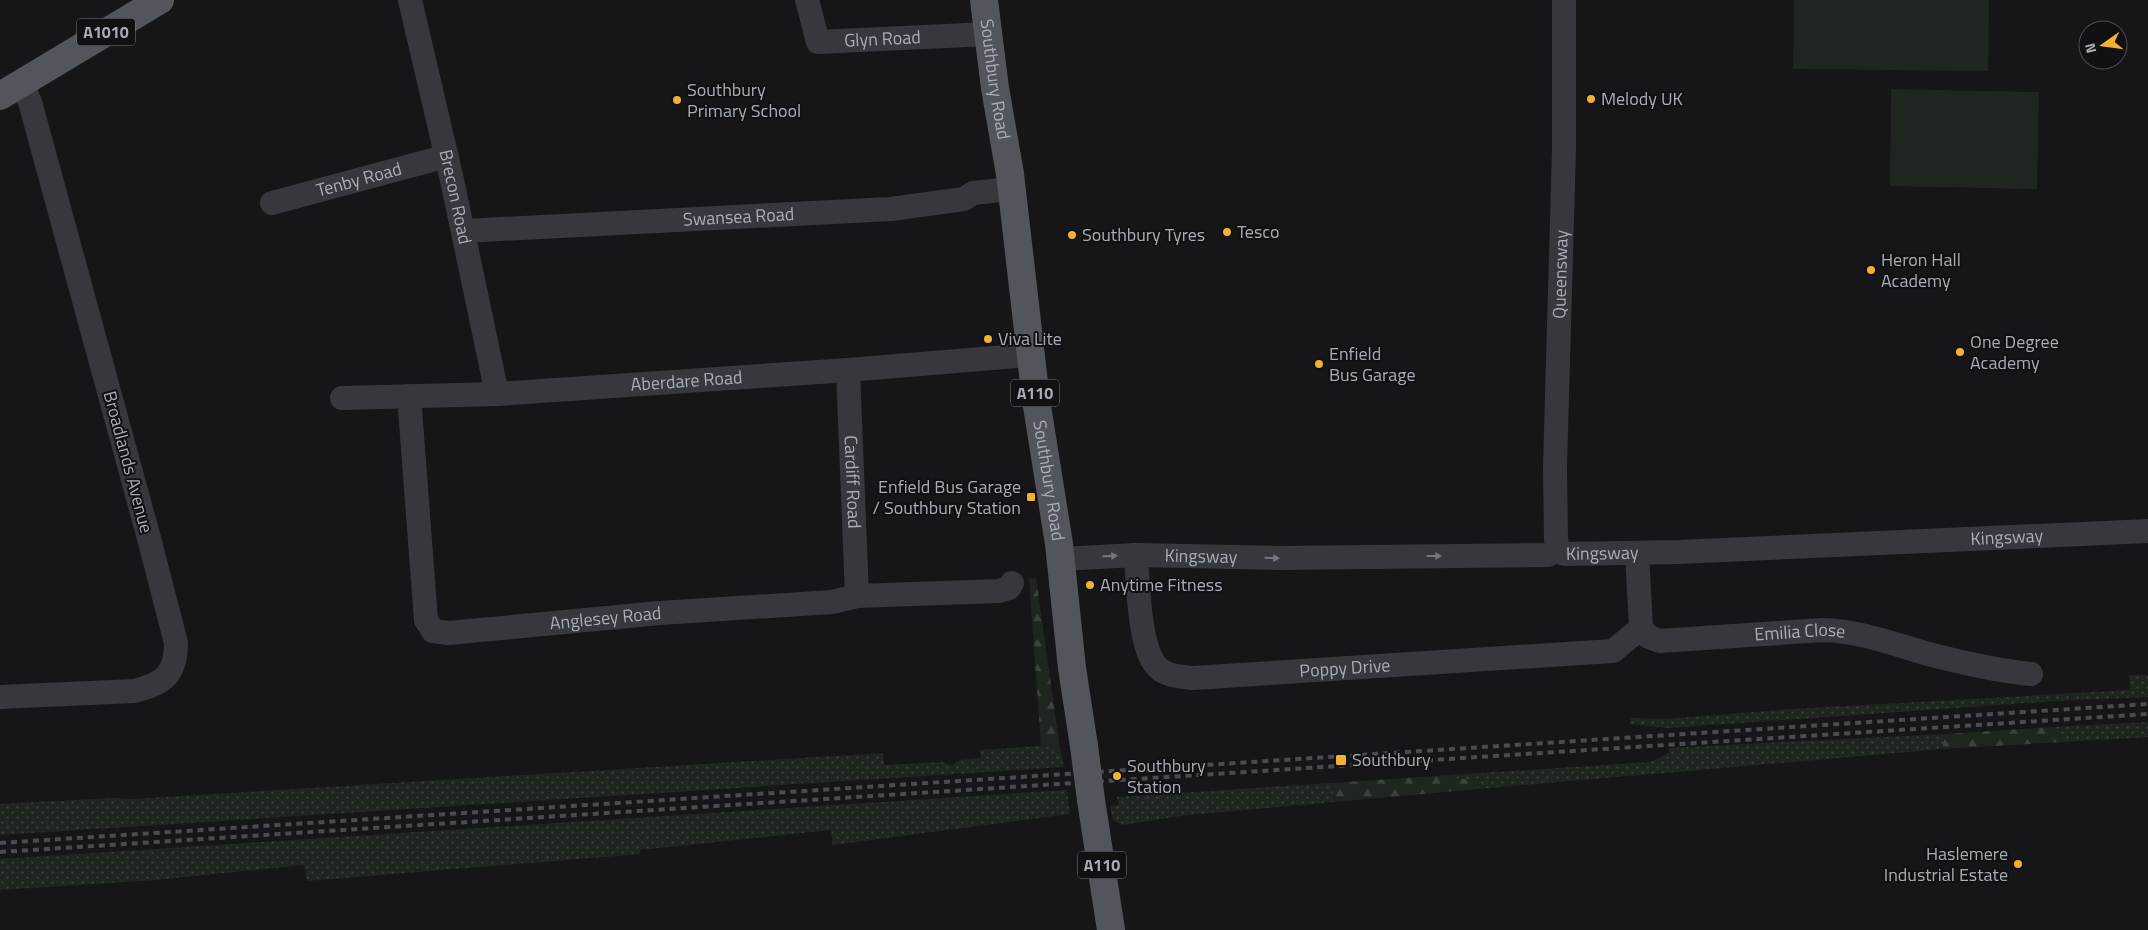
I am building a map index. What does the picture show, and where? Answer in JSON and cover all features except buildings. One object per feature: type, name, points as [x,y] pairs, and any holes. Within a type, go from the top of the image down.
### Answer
[{"type":"main road","name":"A1010","points":[[11,89],[160,0]]},
{"type":"main road","name":"Southbury Road","points":[[984,0],[1011,189],[1031,355],[1061,558],[1072,668],[1111,930]]},
{"type":"street","name":"Brecon Road","points":[[410,0],[447,156],[497,394]]},
{"type":"street","name":"Glyn Road","points":[[807,0],[818,42],[989,34]]},
{"type":"street","name":"Queensway","points":[[1558,549],[1556,538],[1555,467],[1564,149],[1564,0]]},
{"type":"street","name":"Broadlands Avenue","points":[[0,697],[142,689],[162,681],[171,672],[176,658],[176,643],[150,542],[30,102],[11,89]]},
{"type":"street","name":"Tenby Road","points":[[272,203],[447,156]]},
{"type":"street","name":"Swansea Road","points":[[463,231],[890,209],[964,199],[973,193],[1011,189]]},
{"type":"street","name":"Aberdare Road","points":[[342,398],[497,394],[848,370],[1031,355]]},
{"type":"street","name":"Cardiff Road","points":[[848,370],[857,596]]},
{"type":"street","name":"Anglesey Road","points":[[410,396],[426,620],[433,631],[449,633],[660,613],[809,604],[832,602],[857,596],[999,591],[1009,588],[1012,583]]},
{"type":"street","name":"Kingsway","points":[[1061,558],[1136,555],[1279,558],[1548,555],[1558,549],[1564,554],[1636,554],[2148,531]]},
{"type":"street","points":[[1636,554],[1641,628]]},
{"type":"street","name":"Poppy Drive","points":[[1136,555],[1145,643],[1154,665],[1171,676],[1193,678],[1613,651],[1641,628]]},
{"type":"street","name":"Emilia Close","points":[[1641,628],[1649,637],[1660,641],[1841,630],[1938,656],[2031,674]]},
{"type":"green space","points":[[1794,0],[1989,0],[1988,71],[1793,69]]},
{"type":"green space","points":[[1891,89],[2039,92],[2037,189],[1890,186]]},
{"type":"green space","points":[[1036,578],[1060,749],[1041,746],[1029,579]]},
{"type":"green space","points":[[2129,675],[2148,675],[2148,697],[2056,701],[1669,728],[1630,724],[1631,718],[1667,719],[1793,709],[2130,690]]},
{"type":"green space","points":[[2148,722],[2148,737],[2063,742],[2053,727]]},
{"type":"green space","points":[[2053,727],[2063,742],[1942,749],[1945,734]]},
{"type":"green space","points":[[1945,734],[1942,749],[1478,789],[1477,779],[1460,779],[1449,775],[1651,762],[1669,753],[1669,748]]},
{"type":"green space","points":[[1041,746],[1060,749],[1064,767],[0,835],[0,804],[113,798],[132,799],[883,753],[884,765],[942,762],[951,766],[961,760],[981,758],[980,750]]},
{"type":"green space","points":[[1449,775],[1460,779],[1477,779],[1478,789],[1334,802],[1332,783]]},
{"type":"green space","points":[[1332,783],[1334,802],[1187,815],[1122,825],[1113,820],[1110,806],[1119,805],[1117,797]]},
{"type":"green space","points":[[1067,790],[1070,814],[833,845],[831,830],[640,850],[640,854],[307,881],[304,865],[156,880],[0,890],[0,859]]},
{"type":"railway","points":[[0,843],[2148,704]]},
{"type":"railway","points":[[0,852],[2148,714]]},
{"type":"place","name":"Melody UK","points":[[1591,99]]},
{"type":"place","name":"Southbury Primary School","points":[[677,100]]},
{"type":"place","name":"Tesco","points":[[1227,232]]},
{"type":"place","name":"Southbury Tyres","points":[[1072,235]]},
{"type":"place","name":"Heron Hall Academy","points":[[1871,270]]},
{"type":"place","name":"Viva Lite","points":[[988,339]]},
{"type":"place","name":"One Degree Academy","points":[[1960,352]]},
{"type":"place","name":"Enfield Bus Garage","points":[[1319,364]]},
{"type":"place","name":"Enfield Bus Garage / Southbury Station","points":[[1031,497]]},
{"type":"place","name":"Anytime Fitness","points":[[1090,585]]},
{"type":"place","name":"Southbury","points":[[1341,760]]},
{"type":"place","name":"Southbury Station","points":[[1117,776]]},
{"type":"place","name":"Haslemere Industrial Estate","points":[[2018,864]]}]
